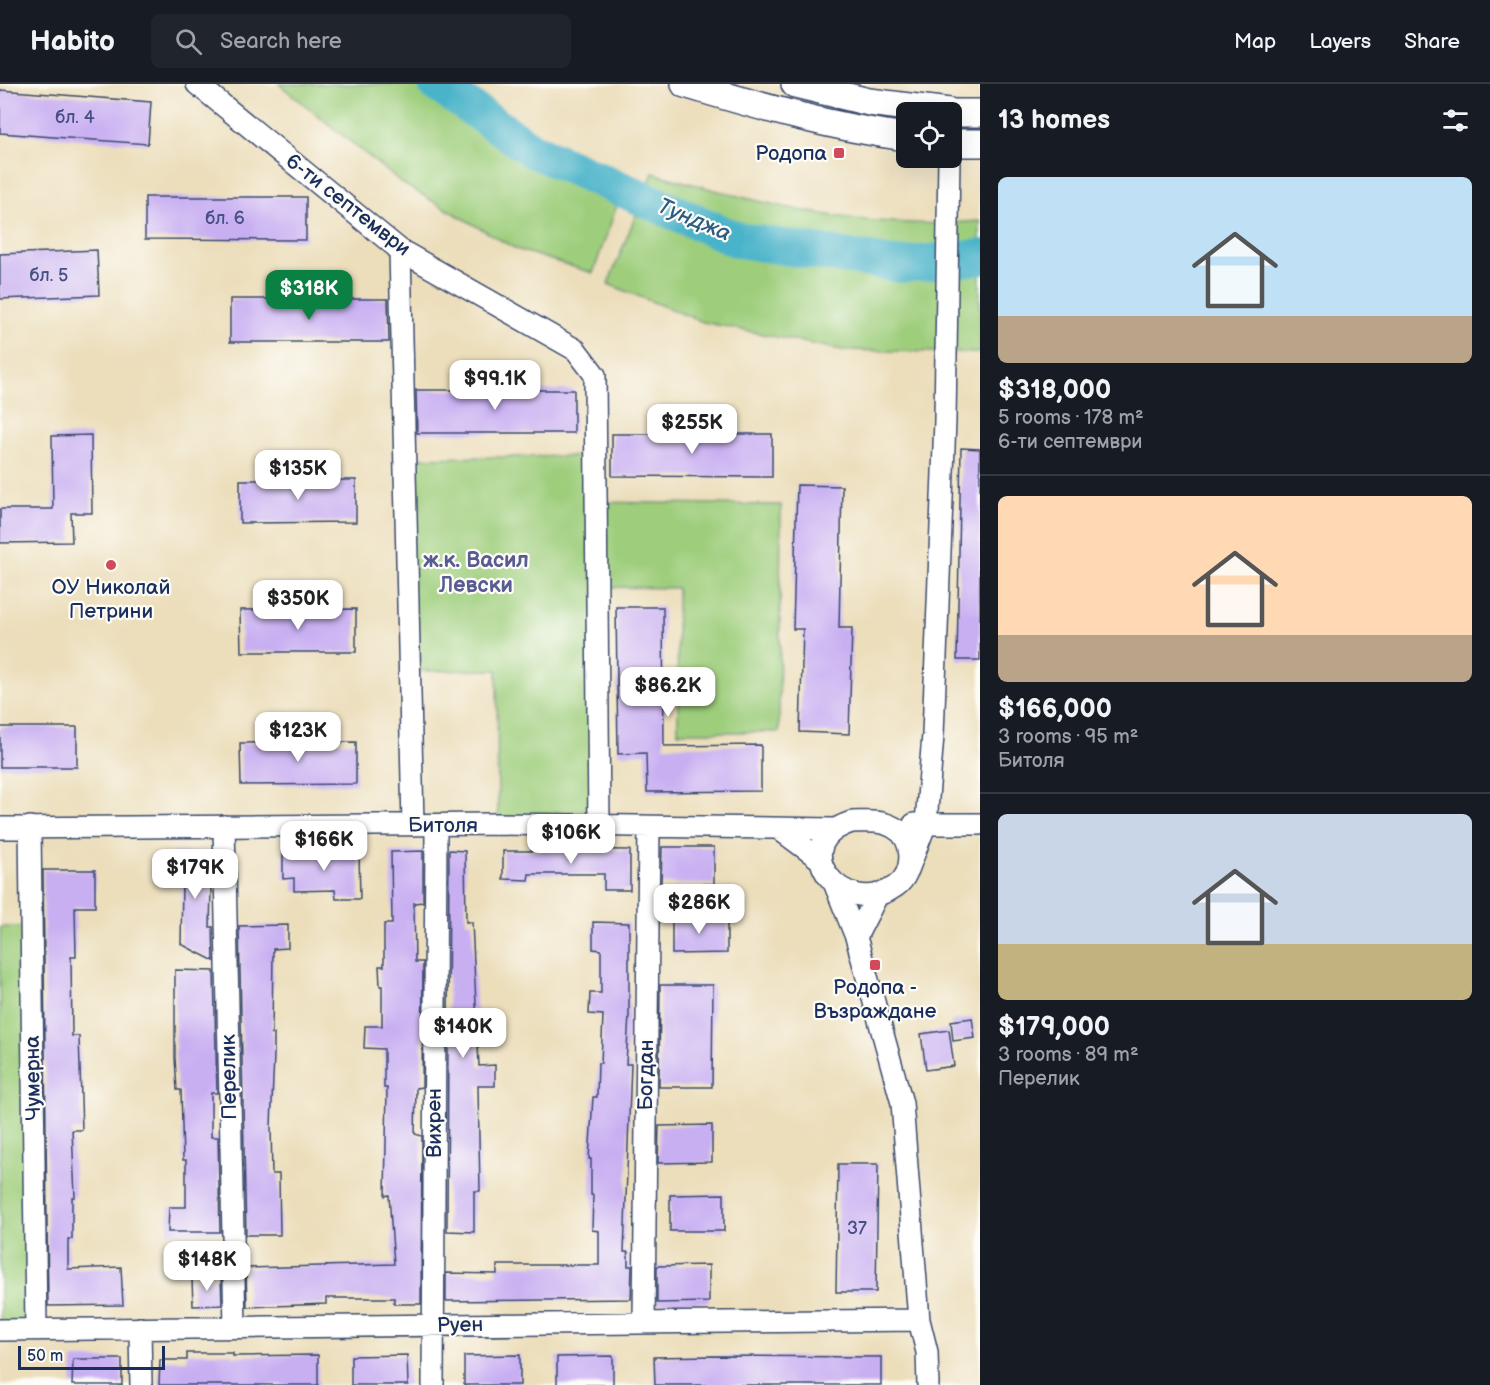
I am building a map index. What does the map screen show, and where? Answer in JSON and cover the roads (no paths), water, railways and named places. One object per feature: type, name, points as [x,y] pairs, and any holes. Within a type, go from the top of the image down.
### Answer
[{"type":"street","name":"6-ти септември","points":[[197,84],[400,250],[576,350],[595,375],[599,826]]},
{"type":"street","points":[[685,84],[774,111],[866,132],[896,136]]},
{"type":"street","points":[[795,84],[869,102],[896,106]]},
{"type":"street","points":[[962,113],[980,113]]},
{"type":"street","points":[[962,143],[980,143]]},
{"type":"street","points":[[834,885],[855,894],[878,894],[898,885],[908,870],[926,823],[933,735],[945,385],[949,168]]},
{"type":"street","points":[[400,250],[413,825]]},
{"type":"street","points":[[821,860],[825,838],[833,829],[852,822],[877,822],[893,827],[926,823],[980,824]]},
{"type":"street","name":"Битоля","points":[[0,828],[436,825],[833,829]]},
{"type":"street","name":"Вихрен","points":[[434,1385],[436,825]]},
{"type":"street","name":"Перелик","points":[[224,826],[235,1327]]},
{"type":"street","name":"Чумерна","points":[[30,827],[36,1329]]},
{"type":"street","name":"Богдан","points":[[644,1323],[649,827]]},
{"type":"street","points":[[893,827],[906,840],[910,852],[908,870]]},
{"type":"street","points":[[779,829],[821,860],[834,885],[856,937],[902,1103],[919,1320],[927,1352],[928,1385]]},
{"type":"street","points":[[856,937],[878,894]]},
{"type":"street","name":"Руен","points":[[0,1330],[919,1320]]},
{"type":"street","points":[[140,1328],[141,1385]]},
{"type":"waterway","name":"Тунджа","points":[[436,84],[532,150],[738,240],[901,265],[980,257]]},
{"type":"place","name":"Родопа","points":[[839,153]]},
{"type":"place","name":"ОУ Николай Петрини","points":[[111,565]]},
{"type":"place","name":"Родопа - Възраждане","points":[[875,965]]},
{"type":"district","name":"ж.к. Васил Левски","points":[[476,572]]}]
